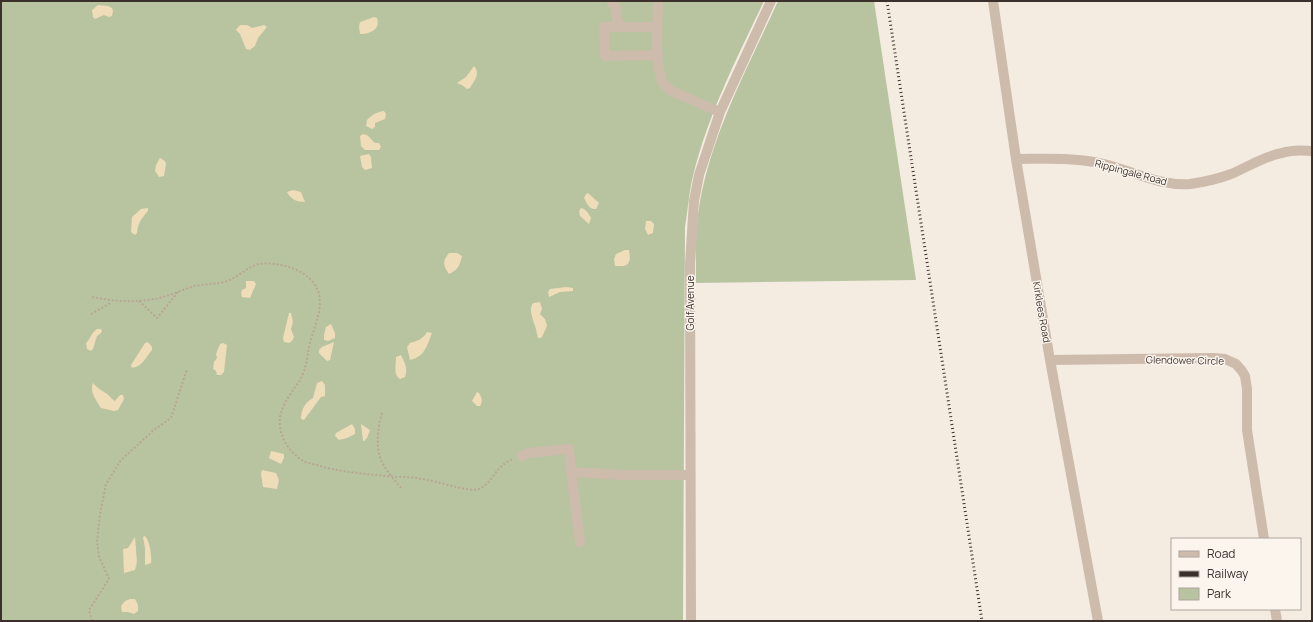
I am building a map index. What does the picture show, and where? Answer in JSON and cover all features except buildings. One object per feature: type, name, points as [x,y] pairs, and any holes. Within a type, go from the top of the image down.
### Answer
[{"type":"street","points":[[611,1],[616,8],[618,27]]},
{"type":"street","points":[[658,1],[658,65],[662,82],[671,91],[720,112]]},
{"type":"street","name":"Golf Avenue","points":[[691,621],[690,264],[691,228],[694,201],[699,175],[720,112],[771,1]]},
{"type":"street","name":"Kirklees Road","points":[[993,1],[1016,159],[1050,360],[1098,621]]},
{"type":"street","points":[[657,26],[604,27],[605,56],[658,55]]},
{"type":"street","name":"Rippingale Road","points":[[1016,159],[1093,162],[1126,170],[1155,181],[1179,184],[1197,183],[1217,178],[1283,152],[1312,151]]},
{"type":"street","name":"Glendower Circle","points":[[1050,360],[1213,358],[1225,359],[1236,364],[1245,376],[1247,389],[1247,430],[1264,538]]},
{"type":"street","points":[[522,456],[528,453],[569,450],[580,542]]},
{"type":"street","points":[[571,472],[622,475],[690,475]]},
{"type":"street","points":[[1275,610],[1277,621]]},
{"type":"path","points":[[92,297],[113,301],[139,301],[154,299],[192,287],[230,280],[259,264],[274,264],[287,267],[302,273],[311,280],[317,289],[320,300],[320,310],[310,343],[306,366],[301,378],[284,405],[280,418],[281,434],[288,448],[302,461],[346,473],[422,478],[469,490],[479,489],[487,483],[502,464],[522,456]]},
{"type":"path","points":[[139,301],[157,318],[178,292]]},
{"type":"path","points":[[91,314],[113,301]]},
{"type":"path","points":[[92,621],[88,610],[109,579],[99,556],[97,541],[100,514],[106,484],[120,460],[154,430],[171,418],[187,369]]},
{"type":"path","points":[[382,413],[378,427],[380,456],[401,488]]},
{"type":"green space","points":[[1,1],[764,1],[715,108],[699,153],[692,182],[685,227],[683,621],[1,621]]},
{"type":"green space","points":[[778,1],[874,1],[916,280],[696,283],[696,241],[698,215],[710,159],[730,105]]},
{"type":"sand","points":[[98,5],[112,8],[112,16],[109,17],[104,15],[95,19],[93,17],[92,10]]},
{"type":"sand","points":[[374,17],[377,18],[378,22],[376,28],[371,32],[360,34],[360,22]]},
{"type":"sand","points":[[240,25],[247,25],[252,28],[264,25],[267,27],[258,38],[255,46],[250,50],[246,49],[240,34],[236,30]]},
{"type":"sand","points":[[474,66],[477,75],[470,88],[467,89],[457,83],[466,77]]},
{"type":"sand","points":[[384,111],[386,114],[385,119],[375,123],[375,127],[372,129],[366,126],[367,120],[376,113]]},
{"type":"sand","points":[[363,134],[367,135],[375,143],[379,143],[381,147],[379,150],[365,150],[361,146],[360,136]]},
{"type":"sand","points":[[369,154],[371,157],[372,168],[365,170],[362,167],[360,156]]},
{"type":"sand","points":[[160,158],[165,161],[166,164],[164,176],[159,177],[155,171],[156,165]]},
{"type":"sand","points":[[293,190],[301,192],[305,202],[296,201],[290,197],[287,192]]},
{"type":"sand","points":[[588,193],[599,203],[596,209],[590,207],[584,198]]},
{"type":"sand","points":[[148,208],[148,211],[140,221],[137,233],[135,235],[131,232],[132,217],[141,209]]},
{"type":"sand","points":[[581,208],[588,213],[591,218],[589,224],[580,216],[579,211]]},
{"type":"sand","points":[[646,221],[651,221],[654,224],[653,233],[648,235],[645,229]]},
{"type":"sand","points":[[629,250],[630,259],[628,264],[624,266],[615,266],[614,259],[616,254]]},
{"type":"sand","points":[[449,253],[457,253],[462,256],[458,267],[455,271],[449,274],[444,264]]},
{"type":"sand","points":[[246,281],[254,281],[256,284],[250,298],[242,297],[241,293],[242,290],[246,288]]},
{"type":"sand","points":[[566,287],[573,288],[573,291],[560,292],[549,297],[548,292],[550,289]]},
{"type":"sand","points":[[540,302],[542,309],[540,314],[545,319],[547,326],[542,337],[538,338],[532,318],[531,306],[533,303]]},
{"type":"sand","points":[[289,313],[291,313],[293,322],[291,329],[294,337],[289,343],[284,342],[283,338]]},
{"type":"sand","points":[[331,324],[335,333],[335,338],[328,341],[324,340],[326,327]]},
{"type":"sand","points":[[97,329],[102,330],[97,336],[91,351],[87,349],[86,343],[93,332]]},
{"type":"sand","points":[[427,332],[432,333],[425,349],[418,357],[410,360],[407,347],[410,343],[422,338]]},
{"type":"sand","points":[[148,342],[152,347],[152,350],[141,364],[132,368],[131,365],[145,343]]},
{"type":"sand","points":[[334,342],[330,360],[327,361],[319,353],[319,350],[322,347]]},
{"type":"sand","points":[[223,343],[227,345],[224,372],[221,375],[217,375],[216,371],[213,369],[214,362],[217,358],[216,354],[220,344]]},
{"type":"sand","points":[[401,355],[405,363],[406,371],[405,377],[400,379],[396,375],[395,367],[396,357]]},
{"type":"sand","points":[[322,381],[325,385],[325,396],[321,397],[304,420],[301,419],[304,407],[313,398],[317,383]]},
{"type":"sand","points":[[93,383],[115,401],[120,395],[123,395],[124,399],[118,410],[114,411],[101,408],[92,390]]},
{"type":"sand","points":[[477,392],[481,396],[482,400],[480,406],[477,406],[472,401]]},
{"type":"sand","points":[[352,424],[355,429],[355,434],[339,440],[335,436],[336,433]]},
{"type":"sand","points":[[361,424],[370,430],[364,441],[363,441]]},
{"type":"sand","points":[[271,451],[284,454],[281,464],[269,458]]},
{"type":"sand","points":[[262,470],[276,473],[279,480],[277,489],[263,487],[261,474]]},
{"type":"sand","points":[[145,536],[147,538],[151,553],[151,563],[145,565],[145,548],[143,537]]},
{"type":"sand","points":[[135,537],[137,562],[135,570],[124,573],[123,549],[128,548]]},
{"type":"sand","points":[[135,599],[138,605],[138,611],[134,614],[122,612],[121,606],[125,601]]},
{"type":"railway","points":[[887,1],[982,621]]}]
